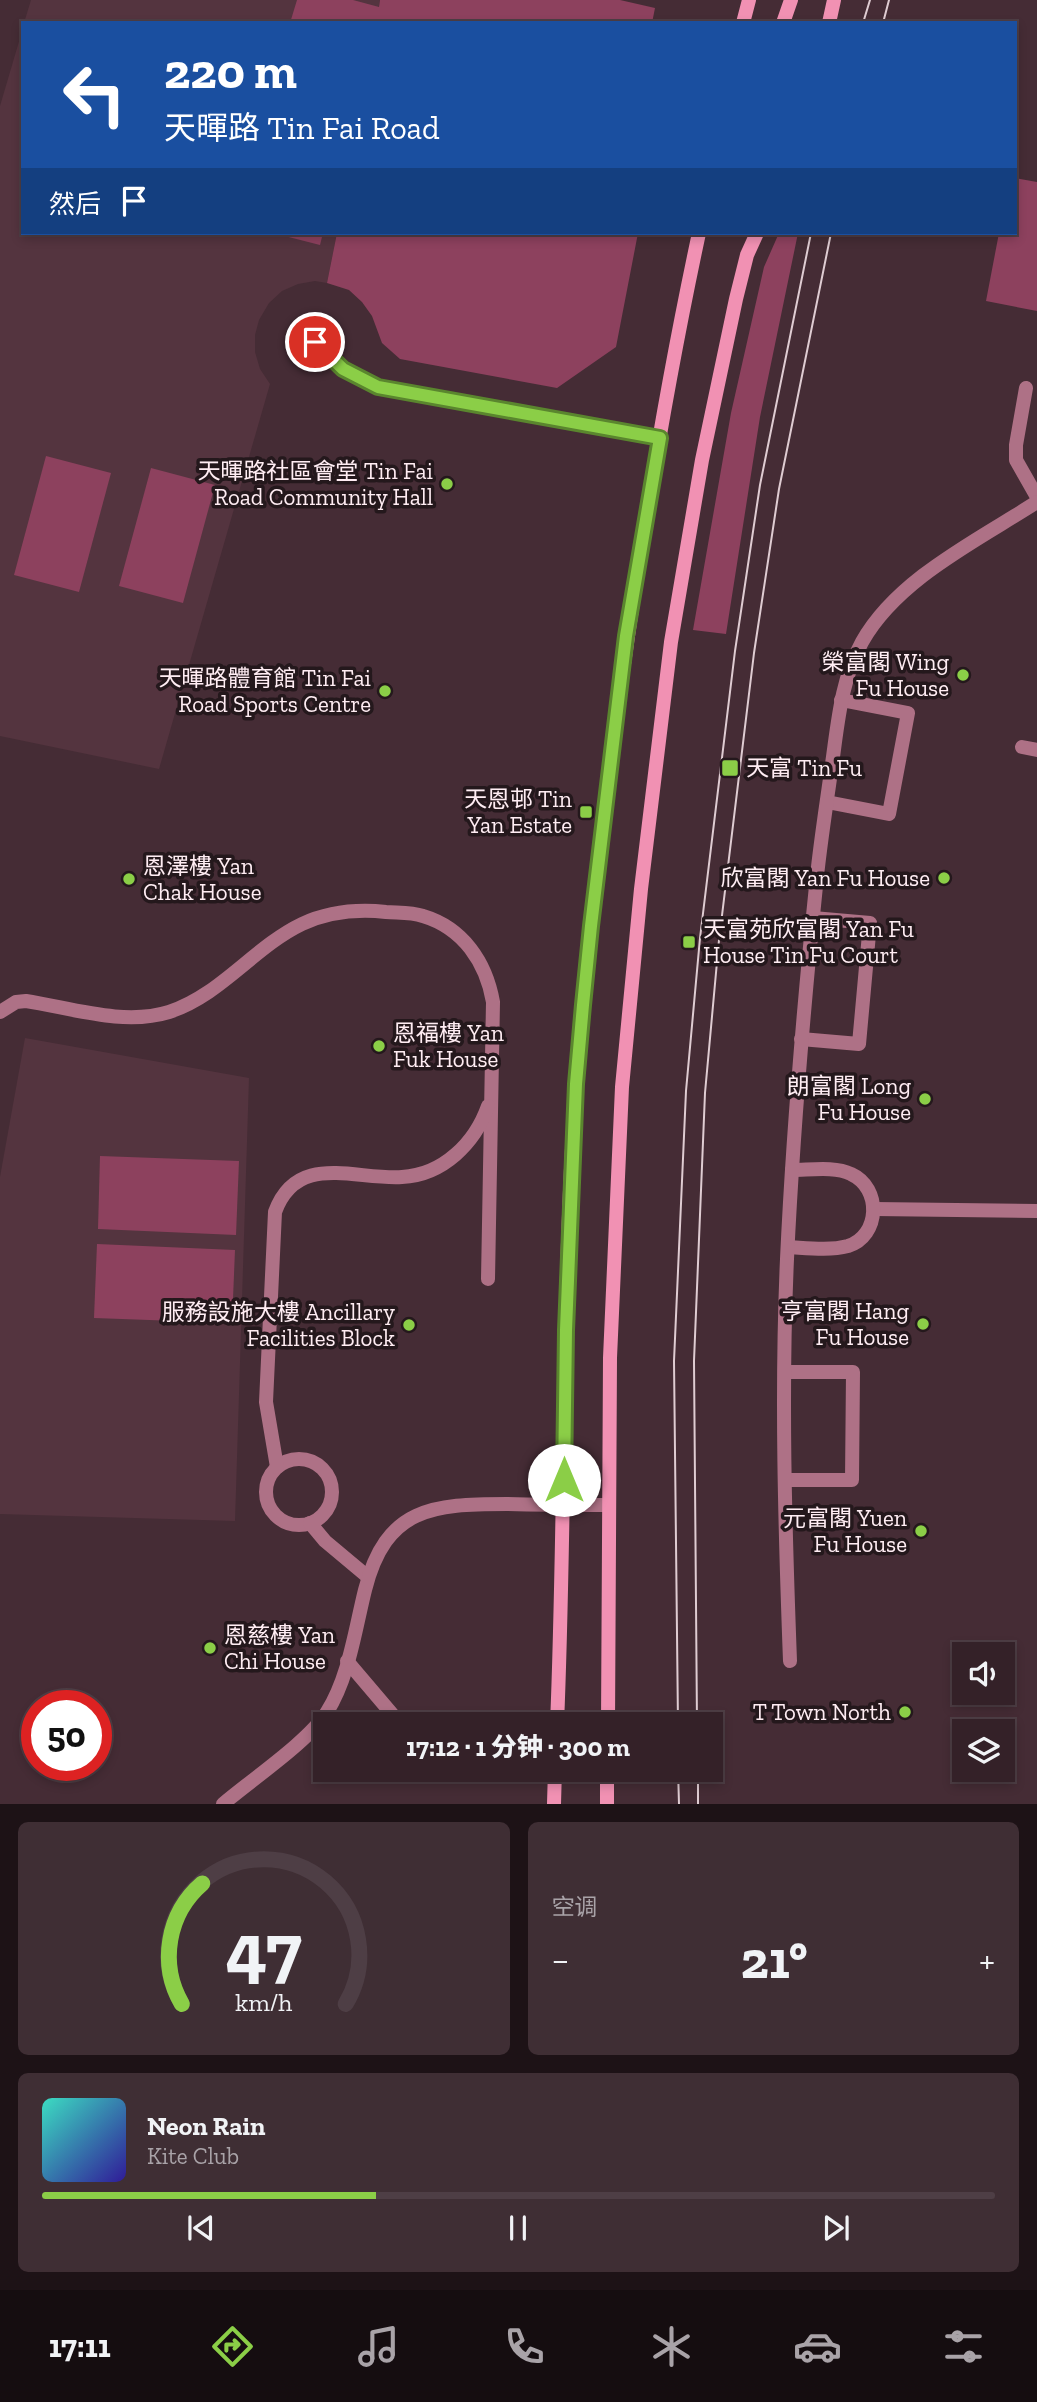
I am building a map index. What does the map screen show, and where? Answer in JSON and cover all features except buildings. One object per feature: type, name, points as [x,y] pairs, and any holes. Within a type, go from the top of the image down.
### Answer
[{"type":"main road","points":[[744,21],[749,0]]},
{"type":"main road","points":[[784,21],[790,0]]},
{"type":"main road","points":[[829,21],[834,0]]},
{"type":"main road","points":[[557,1712],[564,1504],[565,1357],[576,1084],[591,926],[626,636],[678,331],[699,235]]},
{"type":"main road","points":[[608,1712],[610,1358],[622,1087],[642,878],[671,642],[702,460],[736,299],[747,254],[756,235]]},
{"type":"main road","points":[[554,1804],[555,1782]]},
{"type":"main road","points":[[607,1782],[607,1804]]},
{"type":"street","points":[[315,342],[343,369],[378,387],[660,438]]},
{"type":"street","points":[[1026,388],[1016,460],[1037,497]]},
{"type":"street","points":[[790,1661],[785,1372],[792,1170],[813,918],[841,700],[850,668],[862,642],[895,598],[916,580],[1037,502]]},
{"type":"street","points":[[827,802],[889,814],[908,713],[841,700]]},
{"type":"street","points":[[1022,747],[1037,750]]},
{"type":"street","points":[[0,1012],[16,1002],[26,1001],[126,1017],[166,1013],[204,995],[285,934],[320,918],[345,912],[372,910],[421,915],[439,923],[464,940],[482,964],[490,982],[493,1002],[488,1279]]},
{"type":"street","points":[[801,1039],[859,1044],[870,923],[813,918]]},
{"type":"street","points":[[277,1467],[266,1402],[275,1212],[279,1200],[295,1182],[321,1172],[402,1177],[421,1174],[439,1166],[455,1156],[480,1126],[491,1090]]},
{"type":"street","points":[[788,1247],[835,1248],[850,1245],[863,1237],[871,1224],[874,1209],[872,1195],[864,1182],[851,1173],[836,1170],[792,1170]]},
{"type":"street","points":[[874,1209],[1037,1211]]},
{"type":"street","points":[[785,1372],[853,1372],[852,1480],[785,1480]]},
{"type":"street","points":[[297,1459],[307,1460],[325,1471],[330,1480],[331,1501],[327,1511],[310,1523],[299,1525],[287,1523],[278,1517],[270,1508],[266,1486],[277,1467],[297,1459]]},
{"type":"street","points":[[223,1804],[320,1721],[335,1698],[348,1661],[368,1577],[377,1556],[388,1538],[413,1516],[428,1510],[473,1504],[609,1505]]},
{"type":"street","points":[[310,1523],[325,1541],[368,1577]]},
{"type":"street","points":[[348,1661],[390,1712]]},
{"type":"shaded area","points":[[31,0],[380,0],[376,21],[25,21]]},
{"type":"shaded area","points":[[297,0],[353,0],[379,7],[380,0],[620,0],[655,8],[652,21],[291,21]]},
{"type":"shaded area","points":[[21,35],[21,235],[337,235],[327,283],[315,281],[298,284],[282,291],[269,303],[259,320],[255,335],[255,352],[260,369],[270,384],[159,769],[0,736],[0,106]]},
{"type":"shaded area","points":[[1017,178],[1037,182],[1037,311],[986,301],[999,235],[1017,235]]},
{"type":"shaded area","points":[[281,235],[322,235],[320,245]]},
{"type":"shaded area","points":[[337,235],[638,235],[616,347],[557,388],[400,359],[382,343],[372,316],[362,302],[349,290],[327,283]]},
{"type":"shaded area","points":[[778,235],[798,235],[760,417],[726,634],[693,630],[731,413],[764,267]]},
{"type":"shaded area","points":[[46,456],[111,473],[79,592],[14,575]]},
{"type":"shaded area","points":[[151,468],[215,485],[183,603],[119,586]]},
{"type":"shaded area","points":[[25,1038],[249,1078],[235,1521],[0,1514],[0,1177]]},
{"type":"shaded area","points":[[100,1156],[239,1161],[236,1235],[98,1229]]},
{"type":"shaded area","points":[[97,1244],[235,1250],[232,1323],[94,1318]]},
{"type":"tram line","points":[[864,21],[870,0]]},
{"type":"tram line","points":[[884,21],[889,0]]},
{"type":"tram line","points":[[678,1712],[674,1361],[686,1091],[700,938],[735,651],[760,485],[811,235]]},
{"type":"tram line","points":[[697,1712],[694,1361],[705,1093],[719,940],[754,653],[779,489],[831,235]]},
{"type":"tram line","points":[[678,1782],[679,1804]]},
{"type":"tram line","points":[[698,1782],[698,1804]]},
{"type":"place","name":"天暉路社區會堂 Tin Fai Road Community Hall","points":[[447,484]]},
{"type":"place","name":"榮富閣 Wing Fu House","points":[[963,675]]},
{"type":"place","name":"天暉路體育館 Tin Fai Road Sports Centre","points":[[385,691]]},
{"type":"place","name":"天富 Tin Fu","points":[[730,768]]},
{"type":"place","name":"天恩邨 Tin Yan Estate","points":[[586,812]]},
{"type":"place","name":"欣富閣 Yan Fu House","points":[[944,878]]},
{"type":"place","name":"恩澤樓 Yan Chak House","points":[[129,879]]},
{"type":"place","name":"天富苑欣富閣 Yan Fu House Tin Fu Court","points":[[689,942]]},
{"type":"place","name":"恩福樓 Yan Fuk House","points":[[379,1046]]},
{"type":"place","name":"朗富閣 Long Fu House","points":[[925,1099]]},
{"type":"place","name":"亨富閣 Hang Fu House","points":[[923,1324]]},
{"type":"place","name":"服務設施大樓 Ancillary Facilities Block","points":[[409,1325]]},
{"type":"place","name":"元富閣 Yuen Fu House","points":[[921,1531]]},
{"type":"place","name":"恩慈樓 Yan Chi House","points":[[210,1648]]},
{"type":"place","name":"T Town North","points":[[905,1712]]},
{"type":"route","points":[[315,342],[343,369],[378,387],[660,438],[626,636],[583,1005],[576,1084],[566,1330],[564,1480]]}]
